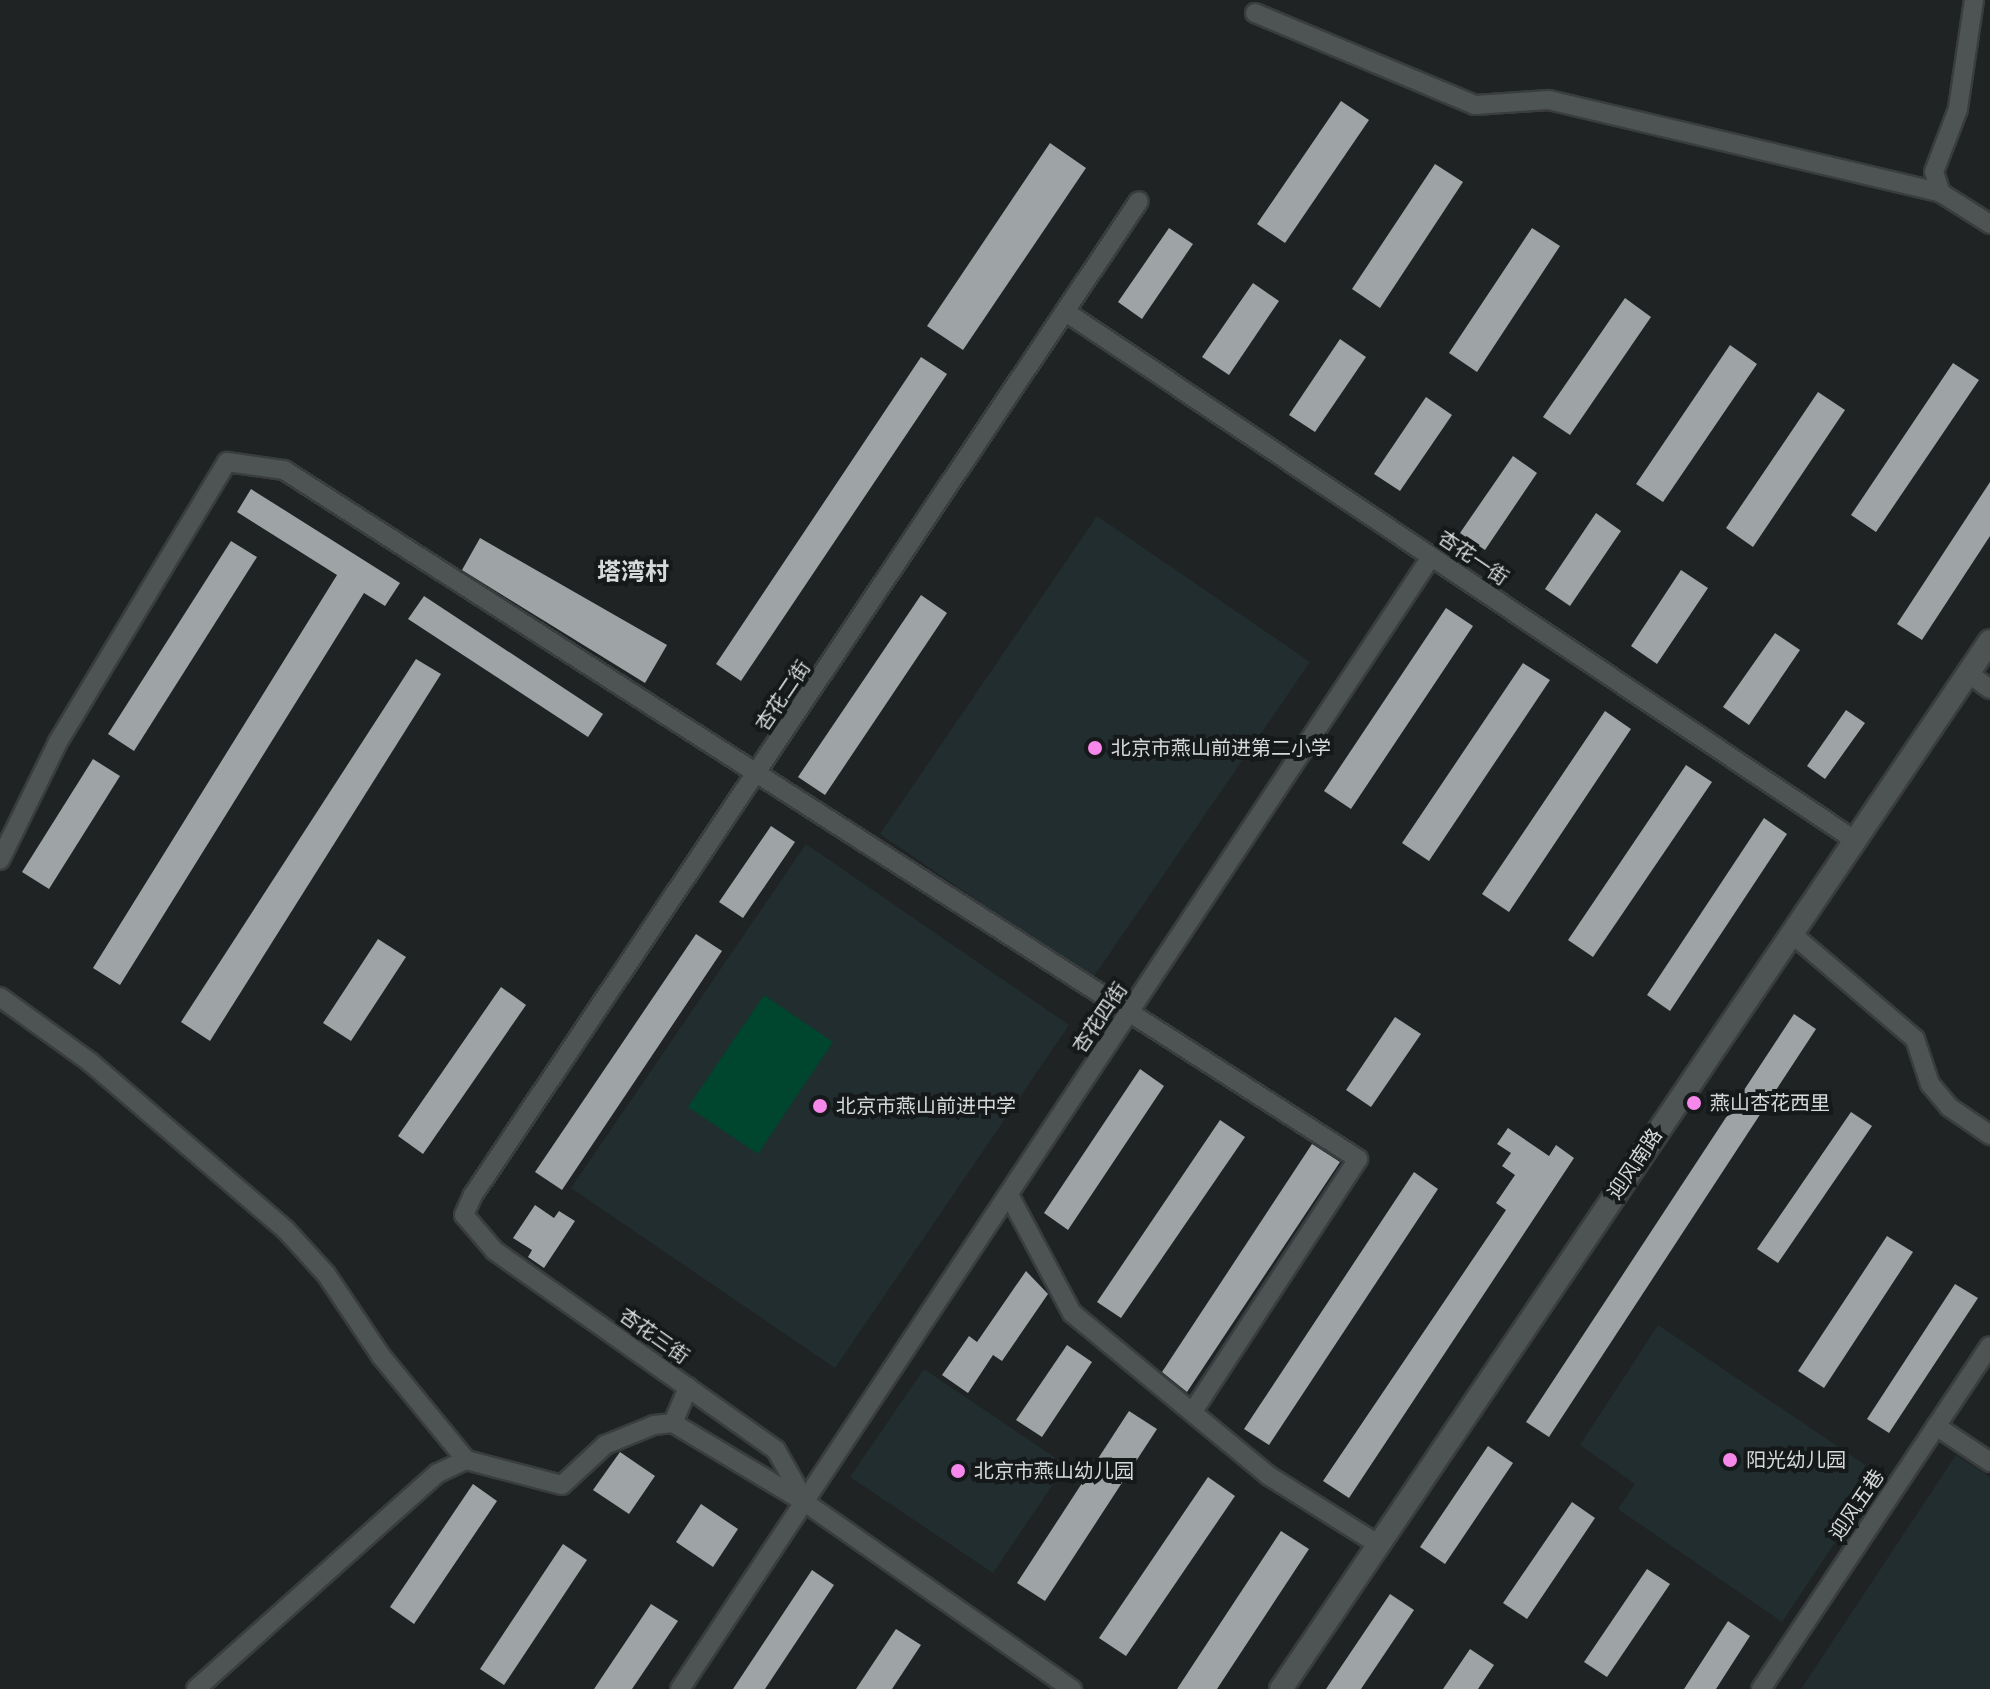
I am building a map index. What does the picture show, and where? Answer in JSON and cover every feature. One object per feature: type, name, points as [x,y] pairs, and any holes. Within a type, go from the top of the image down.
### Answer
[{"type":"street","points":[[1941,193],[1934,172],[1958,109],[1974,0]]},
{"type":"street","points":[[1255,13],[1475,105],[1549,100],[1941,193],[1990,224]]},
{"type":"street","name":"杏花二街","points":[[464,1215],[473,1195],[758,774],[1139,201]]},
{"type":"street","name":"杏花一街","points":[[1066,312],[1856,841]]},
{"type":"street","points":[[0,860],[58,742],[227,462],[284,470],[1358,1159],[1194,1410]]},
{"type":"street","name":"杏花四街","points":[[680,1689],[1431,557]]},
{"type":"street","name":"迎风南路","points":[[1281,1689],[1376,1543],[1990,641]]},
{"type":"street","points":[[1968,673],[1990,689]]},
{"type":"street","points":[[1792,934],[1915,1039],[1930,1084],[1949,1107],[1990,1135]]},
{"type":"street","points":[[0,997],[90,1062],[285,1229],[326,1274],[381,1356],[466,1460],[562,1485],[605,1445],[654,1425],[673,1423],[688,1387]]},
{"type":"street","points":[[1009,1195],[1072,1313],[1126,1362],[1194,1410],[1269,1476],[1376,1543]]},
{"type":"street","name":"杏花三街","points":[[464,1215],[494,1250],[776,1450],[806,1503]]},
{"type":"street","name":"迎风五巷","points":[[1761,1689],[1990,1346]]},
{"type":"street","name":"杏花三街","points":[[673,1423],[806,1503],[1072,1689]]},
{"type":"street","points":[[1936,1426],[1990,1462]]},
{"type":"street","points":[[196,1689],[438,1473],[466,1460]]},
{"type":"shaded area","name":"北京市燕山前进第二小学","points":[[1097,516],[1310,662],[1092,979],[880,834]]},
{"type":"shaded area","name":"北京市燕山前进中学","points":[[806,844],[1069,1025],[835,1368],[571,1188]]},
{"type":"shaded area","name":"阳光幼儿园","points":[[1658,1325],[1880,1475],[1782,1622],[1618,1509],[1635,1484],[1580,1445]]},
{"type":"shaded area","name":"北京市燕山幼儿园","points":[[924,1369],[1066,1465],[993,1573],[850,1477]]},
{"type":"shaded area","points":[[1956,1455],[1990,1477],[1990,1689],[1801,1689]]},
{"type":"green space","points":[[764,995],[833,1042],[758,1154],[688,1107]]},
{"type":"building","points":[[1341,101],[1369,120],[1285,243],[1257,224]]},
{"type":"building","points":[[1050,143],[1086,168],[963,350],[927,326]]},
{"type":"building","points":[[1435,164],[1463,182],[1380,308],[1352,289]]},
{"type":"building","points":[[1169,228],[1193,244],[1142,319],[1118,302]]},
{"type":"building","points":[[1532,228],[1560,246],[1477,372],[1449,353]]},
{"type":"building","points":[[1253,283],[1279,301],[1229,375],[1202,357]]},
{"type":"building","points":[[1625,298],[1651,317],[1570,435],[1543,417]]},
{"type":"building","points":[[1340,339],[1366,357],[1315,432],[1289,415]]},
{"type":"building","points":[[1730,345],[1757,364],[1663,502],[1636,484]]},
{"type":"building","points":[[921,357],[947,374],[741,681],[716,664]]},
{"type":"building","points":[[1953,363],[1979,380],[1876,532],[1851,515]]},
{"type":"building","points":[[1818,392],[1845,410],[1753,547],[1726,528]]},
{"type":"building","points":[[1426,397],[1452,415],[1400,491],[1374,474]]},
{"type":"building","points":[[1513,456],[1537,473],[1485,550],[1460,533]]},
{"type":"building","points":[[1990,482],[1990,536],[1922,640],[1897,624]]},
{"type":"building","points":[[251,489],[400,583],[385,606],[364,593],[120,985],[93,968],[337,575],[237,512]]},
{"type":"building","points":[[1596,513],[1621,531],[1570,606],[1545,589]]},
{"type":"building","points":[[480,538],[667,645],[645,683],[462,570]]},
{"type":"building","points":[[231,541],[257,557],[134,751],[108,734]]},
{"type":"building","points":[[1681,570],[1708,588],[1657,664],[1631,646]]},
{"type":"building","points":[[921,595],[947,613],[825,795],[798,777]]},
{"type":"building","points":[[424,596],[603,714],[588,737],[408,619]]},
{"type":"building","points":[[1446,608],[1473,626],[1351,809],[1324,791]]},
{"type":"building","points":[[1775,633],[1800,650],[1749,725],[1723,707]]},
{"type":"building","points":[[416,659],[441,674],[210,1041],[181,1022]]},
{"type":"building","points":[[1523,663],[1550,680],[1429,861],[1402,843]]},
{"type":"building","points":[[1846,710],[1865,723],[1825,779],[1807,766]]},
{"type":"building","points":[[1605,711],[1631,729],[1509,912],[1482,894]]},
{"type":"building","points":[[93,759],[120,776],[49,889],[22,872]]},
{"type":"building","points":[[1686,765],[1712,782],[1593,957],[1568,940]]},
{"type":"building","points":[[1764,818],[1787,834],[1670,1011],[1647,995]]},
{"type":"building","points":[[771,826],[795,842],[743,918],[719,902]]},
{"type":"building","points":[[696,934],[722,951],[562,1190],[535,1172]]},
{"type":"building","points":[[378,939],[406,957],[351,1041],[323,1023]]},
{"type":"building","points":[[501,987],[526,1005],[423,1154],[398,1136]]},
{"type":"building","points":[[1794,1014],[1816,1029],[1549,1437],[1526,1422]]},
{"type":"building","points":[[1395,1017],[1421,1034],[1371,1107],[1346,1090]]},
{"type":"building","points":[[1140,1069],[1164,1086],[1068,1230],[1044,1213]]},
{"type":"building","points":[[1851,1112],[1872,1126],[1778,1263],[1757,1249]]},
{"type":"building","points":[[1220,1120],[1245,1137],[1121,1318],[1097,1302]]},
{"type":"building","points":[[1508,1128],[1549,1156],[1556,1145],[1574,1158],[1349,1498],[1323,1481],[1506,1210],[1496,1203],[1515,1175],[1502,1166],[1511,1153],[1497,1144]]},
{"type":"building","points":[[1312,1144],[1340,1162],[1187,1392],[1162,1372]]},
{"type":"building","points":[[1414,1172],[1438,1189],[1269,1445],[1244,1429]]},
{"type":"building","points":[[535,1205],[554,1218],[559,1211],[575,1221],[544,1268],[528,1257],[532,1250],[513,1238]]},
{"type":"building","points":[[1887,1236],[1913,1252],[1824,1388],[1798,1371]]},
{"type":"building","points":[[1026,1271],[1048,1294],[1002,1361],[993,1355],[968,1393],[942,1375],[969,1336],[977,1342]]},
{"type":"building","points":[[1955,1284],[1978,1298],[1889,1433],[1867,1419]]},
{"type":"building","points":[[1067,1345],[1092,1362],[1042,1437],[1016,1420]]},
{"type":"building","points":[[1129,1411],[1157,1429],[1045,1601],[1017,1583]]},
{"type":"building","points":[[1488,1446],[1513,1463],[1445,1564],[1420,1547]]},
{"type":"building","points":[[620,1452],[655,1476],[629,1514],[593,1490]]},
{"type":"building","points":[[1208,1477],[1235,1496],[1126,1656],[1099,1638]]},
{"type":"building","points":[[473,1484],[497,1501],[414,1624],[390,1607]]},
{"type":"building","points":[[1572,1502],[1595,1518],[1527,1619],[1503,1603]]},
{"type":"building","points":[[701,1504],[738,1529],[713,1567],[676,1542]]},
{"type":"building","points":[[1281,1531],[1309,1549],[1217,1689],[1177,1689]]},
{"type":"building","points":[[563,1544],[587,1560],[504,1685],[480,1669]]},
{"type":"building","points":[[1647,1569],[1670,1584],[1607,1677],[1584,1662]]},
{"type":"building","points":[[812,1570],[834,1585],[765,1689],[733,1689]]},
{"type":"building","points":[[1390,1594],[1414,1610],[1361,1689],[1326,1689]]},
{"type":"building","points":[[651,1604],[678,1621],[632,1689],[594,1689]]},
{"type":"building","points":[[1728,1621],[1750,1636],[1716,1689],[1684,1689]]},
{"type":"building","points":[[896,1629],[921,1645],[892,1689],[856,1689]]},
{"type":"building","points":[[1470,1649],[1494,1665],[1478,1689],[1443,1689]]},
{"type":"place","name":"北京市燕山前进第二小学","points":[[1095,748]]},
{"type":"place","name":"燕山杏花西里","points":[[1694,1103]]},
{"type":"place","name":"北京市燕山前进中学","points":[[820,1106]]},
{"type":"place","name":"阳光幼儿园","points":[[1730,1460]]},
{"type":"place","name":"北京市燕山幼儿园","points":[[958,1471]]},
{"type":"district","name":"塔湾村","points":[[633,572]]}]
